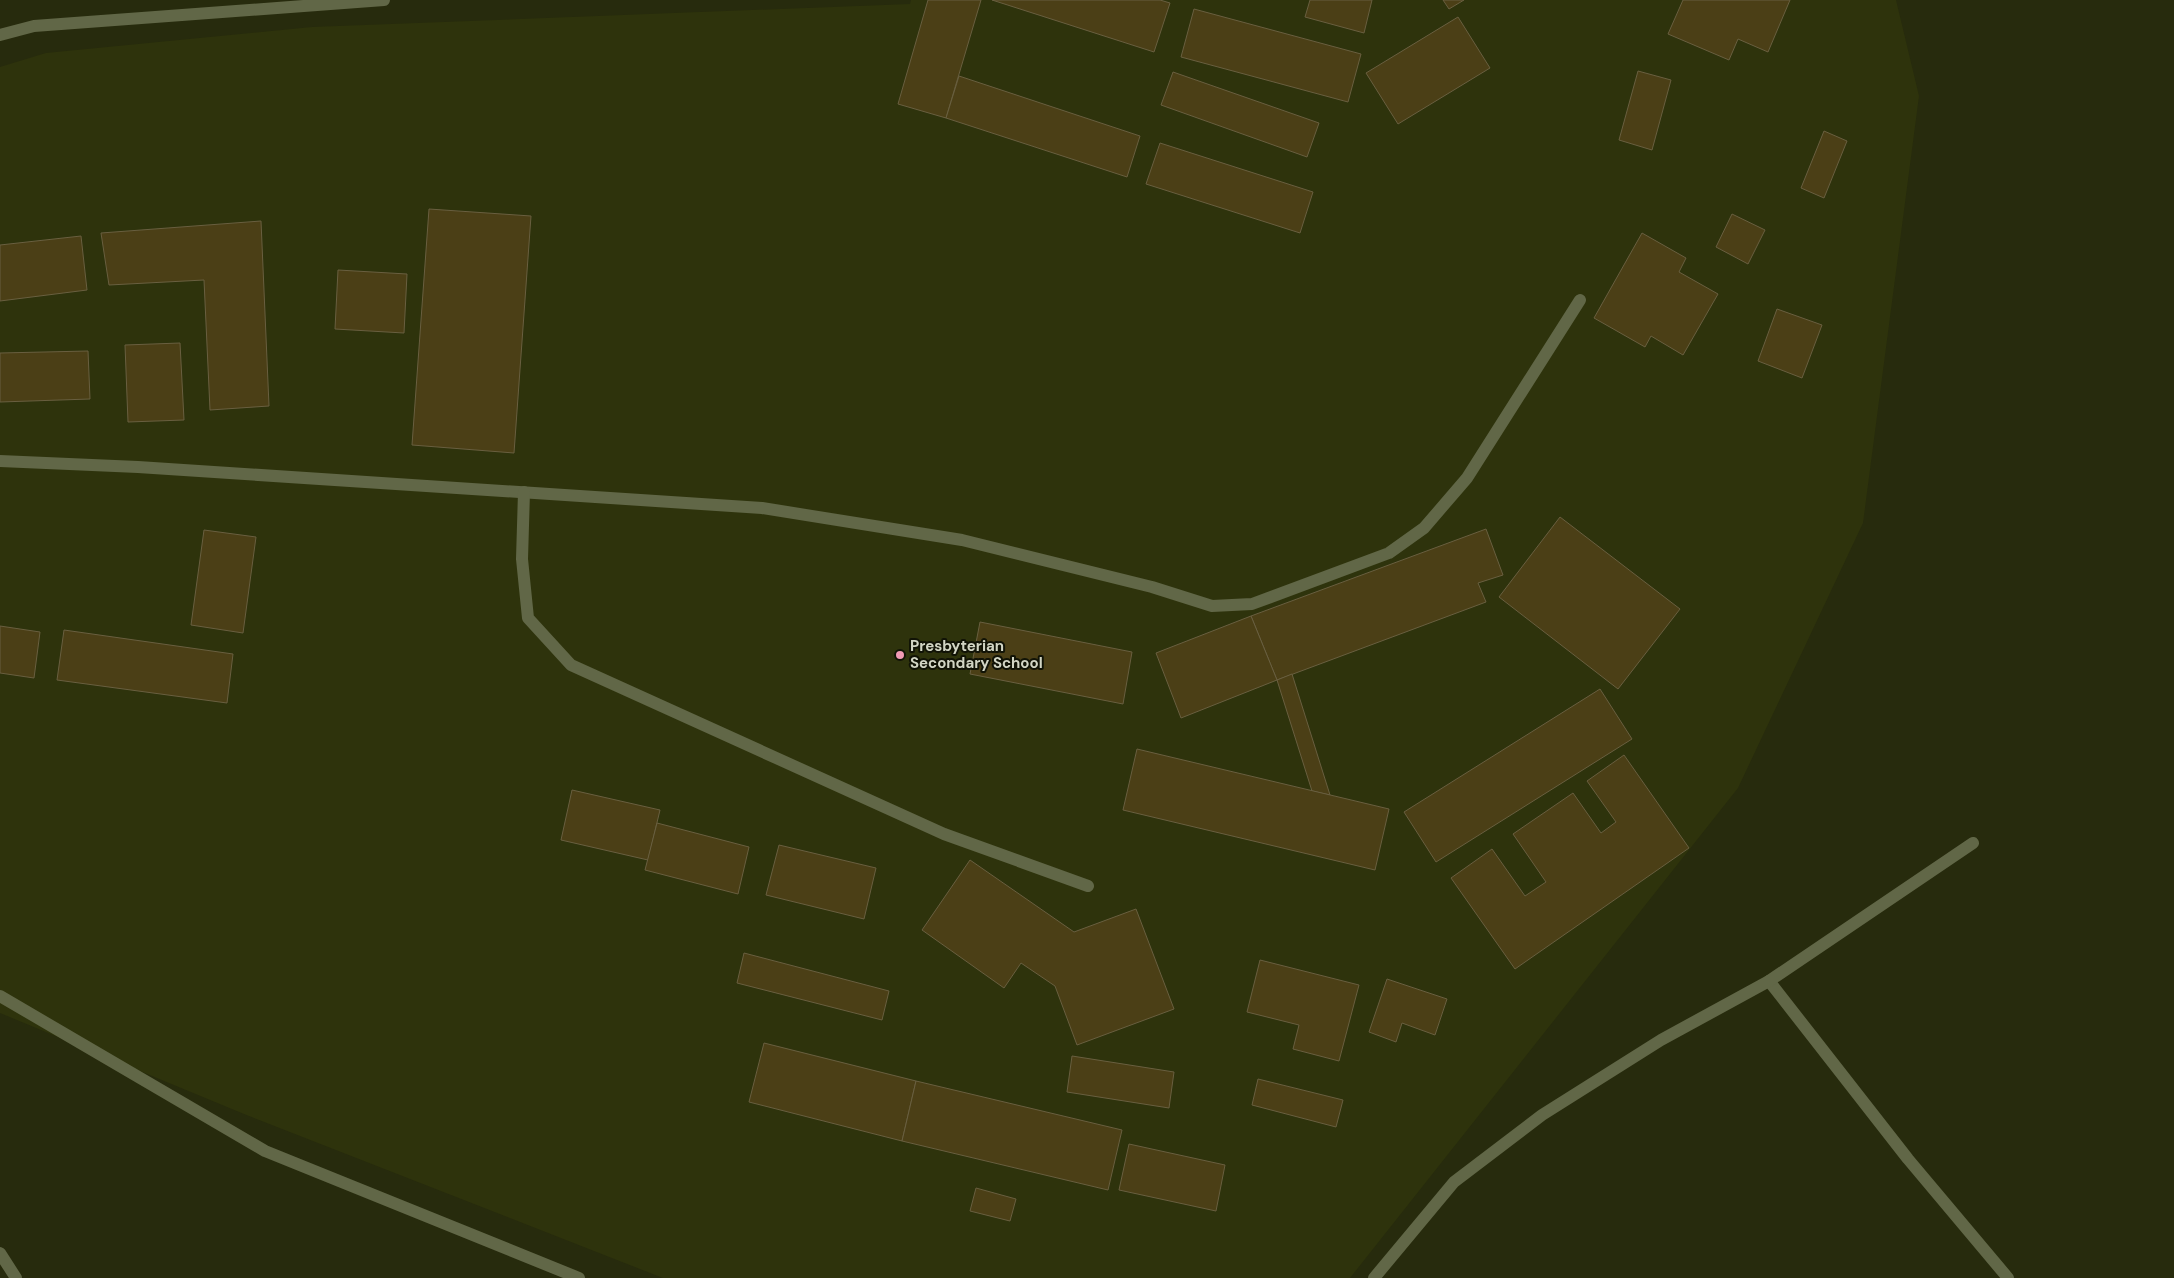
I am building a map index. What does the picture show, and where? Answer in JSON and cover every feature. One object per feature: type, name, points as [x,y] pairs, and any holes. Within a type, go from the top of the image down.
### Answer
[{"type":"street","points":[[0,35],[34,26],[384,0]]},
{"type":"street","points":[[0,461],[138,467],[762,508],[962,540],[1152,587],[1212,606],[1252,604],[1389,554],[1424,528],[1466,478],[1580,300]]},
{"type":"street","points":[[524,492],[522,559],[528,618],[572,665],[944,834],[1088,886]]},
{"type":"street","points":[[1374,1278],[1454,1182],[1542,1115],[1661,1040],[1769,981],[1972,843]]},
{"type":"street","points":[[1769,981],[1908,1158],[2008,1278]]},
{"type":"street","points":[[0,996],[265,1151],[579,1278]]},
{"type":"street","points":[[0,1253],[16,1278]]},
{"type":"shaded area","name":"Presbyterian Secondary School","points":[[911,0],[1896,0],[1919,96],[1863,523],[1738,788],[1350,1278],[663,1278],[244,1114],[0,1013],[0,67],[46,53],[312,27],[910,4]]},
{"type":"building","points":[[928,0],[981,0],[946,118],[898,104]]},
{"type":"building","points":[[992,0],[1160,0],[1170,3],[1154,52]]},
{"type":"building","points":[[1310,0],[1372,0],[1364,33],[1305,17]]},
{"type":"building","points":[[1443,0],[1464,0],[1449,9]]},
{"type":"building","points":[[1683,0],[1790,0],[1768,52],[1738,39],[1729,60],[1668,34]]},
{"type":"building","points":[[1194,9],[1361,54],[1348,102],[1181,57]]},
{"type":"building","points":[[1458,17],[1490,68],[1398,124],[1366,73]]},
{"type":"building","points":[[1638,71],[1671,80],[1652,150],[1619,140]]},
{"type":"building","points":[[1173,72],[1319,123],[1307,157],[1161,105]]},
{"type":"building","points":[[959,76],[1140,136],[1127,177],[946,118]]},
{"type":"building","points":[[1824,131],[1847,141],[1824,198],[1801,188]]},
{"type":"building","points":[[1160,143],[1313,192],[1300,233],[1146,184]]},
{"type":"building","points":[[429,209],[531,216],[514,453],[412,445]]},
{"type":"building","points":[[1732,214],[1765,230],[1748,264],[1716,247]]},
{"type":"building","points":[[261,221],[269,406],[210,410],[204,280],[109,285],[101,233]]},
{"type":"building","points":[[1642,233],[1686,258],[1679,272],[1718,294],[1683,355],[1651,336],[1645,347],[1594,318]]},
{"type":"building","points":[[81,236],[87,290],[0,301],[0,245]]},
{"type":"building","points":[[338,270],[407,274],[404,333],[335,329]]},
{"type":"building","points":[[1777,309],[1822,325],[1802,378],[1758,361]]},
{"type":"building","points":[[180,343],[184,420],[128,422],[125,345]]},
{"type":"building","points":[[88,351],[90,399],[0,402],[0,353]]},
{"type":"building","points":[[1560,517],[1680,609],[1618,689],[1499,597]]},
{"type":"building","points":[[1486,529],[1503,575],[1478,583],[1486,602],[1277,680],[1251,616]]},
{"type":"building","points":[[204,530],[256,537],[243,633],[191,625]]},
{"type":"building","points":[[1251,616],[1277,680],[1181,718],[1156,653]]},
{"type":"building","points":[[980,622],[1132,652],[1123,704],[970,674]]},
{"type":"building","points":[[0,626],[40,632],[34,678],[0,673]]},
{"type":"building","points":[[64,630],[233,654],[227,703],[57,680]]},
{"type":"building","points":[[1292,674],[1330,795],[1312,791],[1277,680]]},
{"type":"building","points":[[1600,689],[1632,739],[1436,862],[1404,812]]},
{"type":"building","points":[[1137,749],[1389,809],[1375,870],[1123,810]]},
{"type":"building","points":[[1624,755],[1689,848],[1515,969],[1451,878],[1492,849],[1525,896],[1546,882],[1513,834],[1573,793],[1601,833],[1616,822],[1587,781]]},
{"type":"building","points":[[572,790],[660,810],[648,860],[561,840]]},
{"type":"building","points":[[657,823],[749,847],[738,894],[645,870]]},
{"type":"building","points":[[779,845],[876,868],[864,919],[766,895]]},
{"type":"building","points":[[970,860],[1074,932],[1136,909],[1174,1009],[1077,1045],[1055,986],[1021,963],[1004,988],[922,930]]},
{"type":"building","points":[[744,953],[889,991],[882,1020],[737,983]]},
{"type":"building","points":[[1260,960],[1359,985],[1339,1061],[1293,1049],[1299,1025],[1247,1012]]},
{"type":"building","points":[[1387,979],[1447,999],[1435,1035],[1402,1023],[1396,1042],[1369,1032]]},
{"type":"building","points":[[764,1043],[916,1081],[902,1141],[749,1102]]},
{"type":"building","points":[[1072,1056],[1174,1072],[1169,1108],[1067,1092]]},
{"type":"building","points":[[1258,1079],[1343,1100],[1336,1127],[1252,1105]]},
{"type":"building","points":[[916,1081],[1122,1130],[1108,1190],[902,1141]]},
{"type":"building","points":[[1129,1144],[1225,1165],[1216,1211],[1119,1190]]},
{"type":"building","points":[[976,1188],[1016,1199],[1010,1221],[970,1211]]},
{"type":"place","name":"Presbyterian Secondary School","points":[[900,655]]}]
